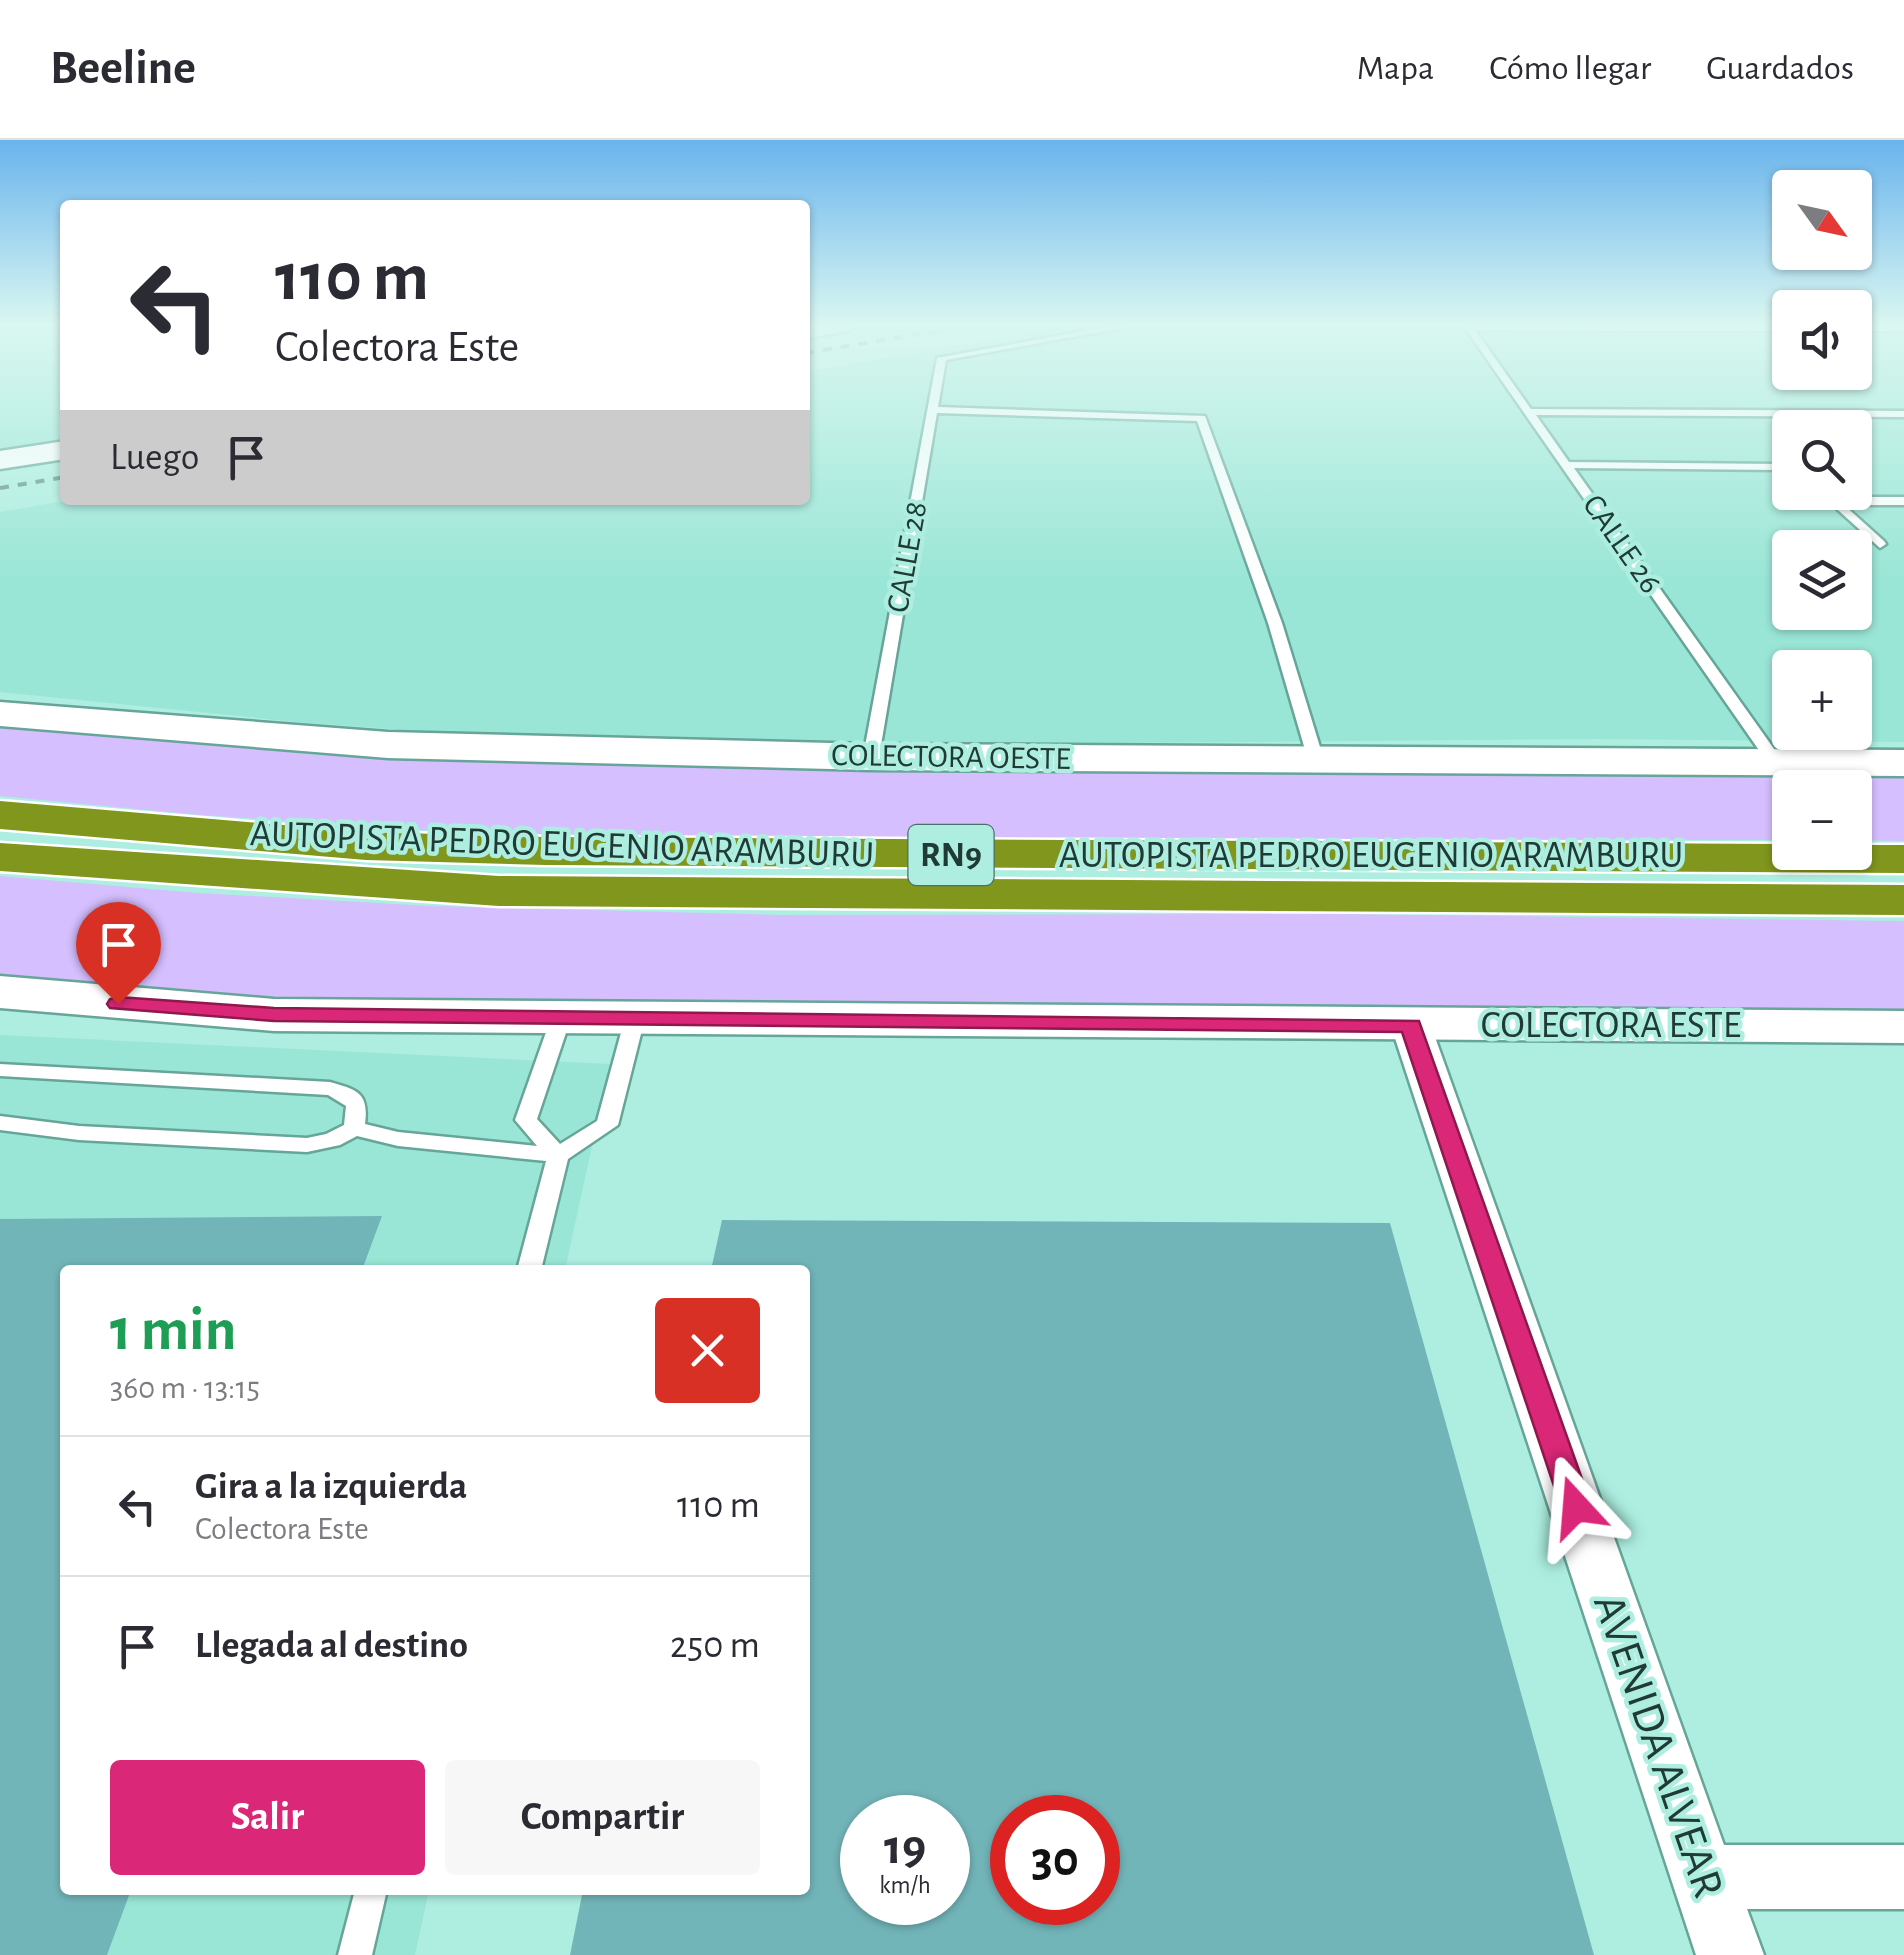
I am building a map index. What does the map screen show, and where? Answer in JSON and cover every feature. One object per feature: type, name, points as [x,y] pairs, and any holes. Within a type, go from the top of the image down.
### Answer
[{"type":"highway","name":"AUTOPISTA PEDRO EUGENIO ARAMBURU","points":[[0,815],[366,846],[546,852],[1904,859]]},
{"type":"highway","name":"AUTOPISTA PEDRO EUGENIO ARAMBURU","points":[[0,858],[499,891],[1904,900]]},
{"type":"street","points":[[0,460],[60,451]]},
{"type":"street","name":"COLECTORA OESTE","points":[[0,714],[388,745],[871,757],[1904,764]]},
{"type":"street","name":"COLECTORA ESTE","points":[[0,992],[274,1015],[1411,1026],[1904,1026]]},
{"type":"street","name":"AVENIDA ALVEAR","points":[[1411,1026],[1730,1955]]},
{"type":"street","points":[[1704,1877],[1904,1877]]},
{"type":"lane","points":[[932,410],[1200,418],[1275,623],[1316,760]]},
{"type":"lane","name":"CALLE 28","points":[[871,757],[932,410]]},
{"type":"lane","points":[[1528,412],[1904,414]]},
{"type":"lane","name":"CALLE 26","points":[[1528,412],[1776,763]]},
{"type":"lane","points":[[1566,466],[1772,465]]},
{"type":"lane","points":[[1872,499],[1904,501]]},
{"type":"lane","points":[[1842,510],[1880,544]]},
{"type":"lane","points":[[558,1155],[526,1120],[560,1018]]},
{"type":"lane","points":[[0,1123],[80,1133],[307,1145],[332,1140],[354,1128],[398,1139],[558,1155],[607,1125],[635,1018]]},
{"type":"lane","points":[[0,1070],[330,1089],[347,1095],[357,1104],[354,1128]]},
{"type":"lane","points":[[529,1265],[558,1155]]},
{"type":"lane","points":[[355,1955],[370,1895]]},
{"type":"shaded area","points":[[0,410],[60,410],[60,442],[0,451]]},
{"type":"shaded area","points":[[810,410],[1904,410],[1904,742],[1872,742],[1872,650],[1772,650],[1772,741],[997,744],[483,736],[0,692],[0,512],[60,502],[60,505],[810,505]]},
{"type":"shaded area","points":[[0,723],[316,755],[664,765],[1772,775],[1772,840],[752,838],[464,833],[200,815],[0,796]]},
{"type":"shaded area","points":[[1872,776],[1904,776],[1904,841],[1872,840]]},
{"type":"shaded area","points":[[0,876],[198,893],[431,906],[779,915],[1339,914],[1904,921],[1904,1014],[295,1002],[0,977]]},
{"type":"shaded area","points":[[0,1035],[610,1064],[566,1265],[60,1265],[60,1895],[428,1895],[415,1955],[0,1955]]},
{"type":"building","points":[[382,1216],[364,1265],[60,1265],[60,1895],[129,1895],[107,1955],[0,1955],[0,1219]]},
{"type":"building","points":[[722,1220],[1390,1223],[1594,1955],[570,1955],[582,1895],[810,1895],[810,1265],[712,1265]]},
{"type":"railway","points":[[0,488],[60,478]]},
{"type":"route","points":[[118,1004],[274,1015],[1411,1026],[1576,1507]]}]
